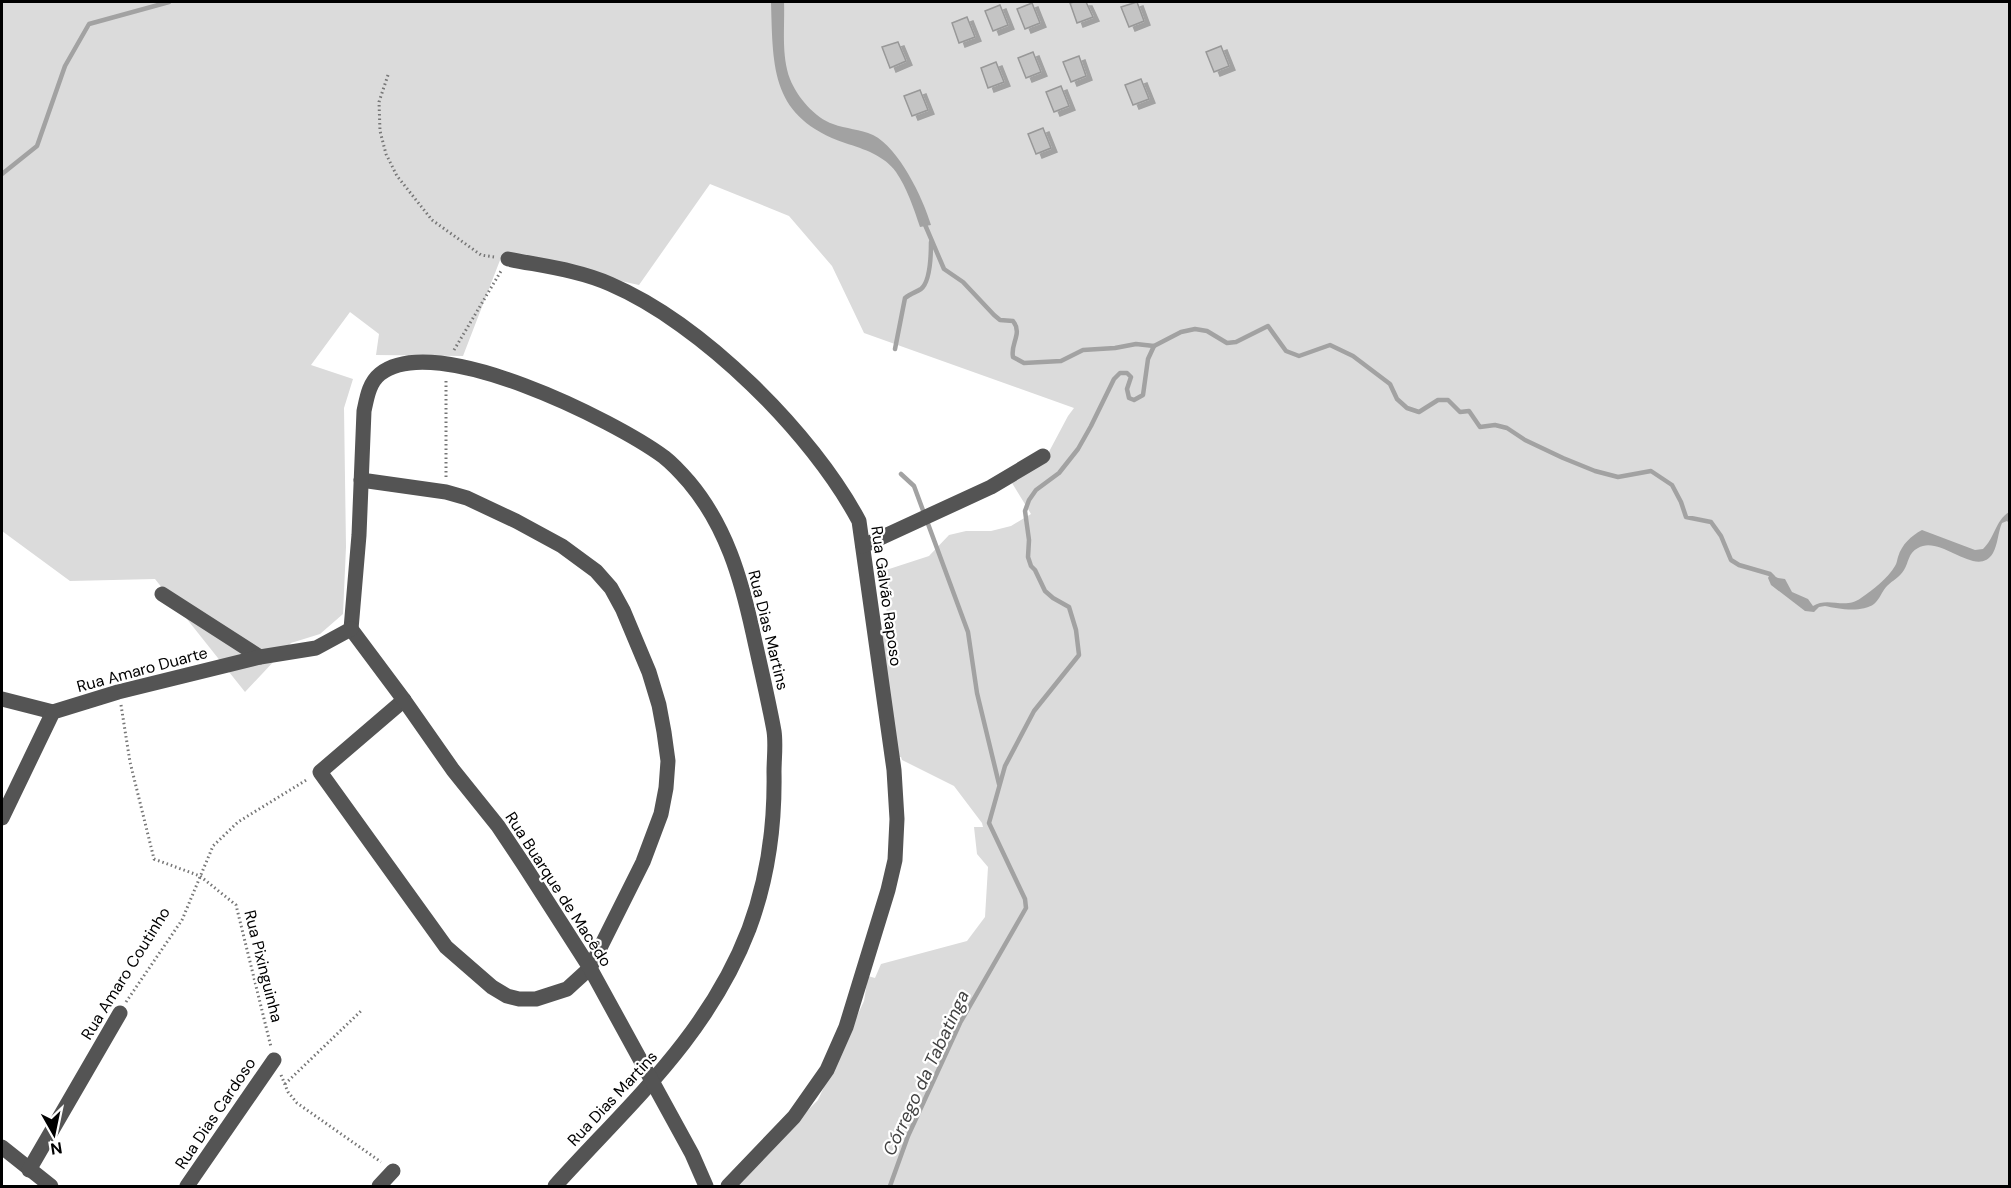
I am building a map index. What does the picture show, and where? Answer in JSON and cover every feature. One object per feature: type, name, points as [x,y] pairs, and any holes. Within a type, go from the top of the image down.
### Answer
[{"type":"street","name":"Rua Galvão Raposo","points":[[508,259],[584,275],[609,283],[686,328],[731,366],[776,409],[822,462],[859,521],[894,770],[897,819],[895,860],[846,1027],[827,1070],[794,1118],[729,1186]]},
{"type":"street","name":"Rua Dias Martins","points":[[351,629],[364,411],[368,392],[374,380],[383,371],[397,366],[446,363],[525,385],[573,404],[622,430],[667,459],[690,484],[719,525],[743,587],[774,734],[773,831],[765,877],[749,929],[726,981],[683,1046],[652,1083],[555,1186]]},
{"type":"street","points":[[863,546],[991,487],[1043,456]]},
{"type":"street","points":[[361,480],[446,492],[467,498],[562,546],[596,571],[611,588],[650,672],[664,732],[668,761],[661,814],[643,862],[590,968],[567,989],[536,999],[519,999],[507,996],[492,987],[447,947],[320,772],[404,700]]},
{"type":"street","points":[[162,594],[260,657]]},
{"type":"street","name":"Rua Buarque de Macêdo","points":[[351,629],[453,770],[498,826],[590,968],[692,1155],[706,1186]]},
{"type":"street","name":"Rua Amaro Duarte","points":[[53,712],[118,692],[260,657],[316,648],[351,629]]},
{"type":"street","points":[[2,699],[53,712],[2,818]]},
{"type":"street","name":"Rua Amaro Coutinho","points":[[29,1170],[120,1013]]},
{"type":"street","name":"Rua Dias Cardoso","points":[[187,1186],[274,1060]]},
{"type":"street","points":[[2,1147],[51,1186]]},
{"type":"street","points":[[379,1186],[393,1171]]},
{"type":"path","points":[[388,75],[379,102],[380,131],[386,154],[397,176],[432,220],[481,255],[508,259],[446,363],[446,492]]},
{"type":"path","name":"Rua Pixinguinha","points":[[118,692],[130,762],[154,859],[200,876],[236,905],[274,1060],[291,1097],[393,1171]]},
{"type":"path","name":"Rua Amaro Coutinho","points":[[120,1013],[182,920],[213,846],[230,828],[320,772]]},
{"type":"path","points":[[285,1084],[362,1010]]},
{"type":"shaded area","points":[[2,2],[2009,2],[2009,1186],[732,1186],[818,1100],[864,1001],[868,976],[875,978],[881,964],[967,941],[985,917],[988,867],[977,854],[974,827],[983,827],[982,823],[954,786],[902,760],[901,757],[897,757],[882,630],[888,626],[883,571],[929,556],[949,535],[966,531],[991,531],[1011,526],[1031,514],[1012,483],[1043,463],[1074,408],[864,333],[832,266],[789,216],[710,184],[639,285],[502,255],[463,356],[376,355],[379,334],[350,312],[311,365],[353,379],[344,408],[346,547],[343,614],[320,634],[291,643],[245,692],[155,579],[70,581],[2,531]]},
{"type":"shaded area","points":[[771,2],[784,2],[785,60],[790,79],[802,100],[826,121],[868,133],[883,141],[909,175],[931,225],[920,227],[904,185],[891,166],[880,157],[821,132],[802,120],[790,105],[781,88],[776,70]]},
{"type":"shaded area","points":[[2009,512],[2009,523],[2007,521],[2002,523],[1995,549],[1986,560],[1978,562],[1968,560],[1927,545],[1918,548],[1910,555],[1902,573],[1887,586],[1876,602],[1863,609],[1825,606],[1819,607],[1814,612],[1805,611],[1771,585],[1768,578],[1770,574],[1785,579],[1792,592],[1808,599],[1813,606],[1825,602],[1849,603],[1861,598],[1880,584],[1896,565],[1904,544],[1922,530],[1975,550],[1983,549],[2001,520]]},
{"type":"building","points":[[1086,2],[1093,17],[1077,23],[1070,3]]},
{"type":"building","points":[[1137,2],[1144,21],[1129,27],[1121,7]]},
{"type":"building","points":[[1032,3],[1040,23],[1025,29],[1017,9]]},
{"type":"building","points":[[1000,5],[1008,25],[993,31],[985,11]]},
{"type":"building","points":[[967,17],[975,37],[959,43],[952,23]]},
{"type":"building","points":[[898,42],[906,61],[890,68],[882,47]]},
{"type":"building","points":[[1221,46],[1229,66],[1214,72],[1206,52]]},
{"type":"building","points":[[1033,52],[1041,72],[1026,78],[1018,58]]},
{"type":"building","points":[[1079,56],[1086,76],[1071,82],[1063,62]]},
{"type":"building","points":[[996,62],[1004,82],[988,88],[981,68]]},
{"type":"building","points":[[1141,79],[1149,99],[1133,105],[1125,85]]},
{"type":"building","points":[[1061,86],[1069,106],[1054,112],[1046,92]]},
{"type":"building","points":[[920,90],[928,110],[912,116],[904,96]]},
{"type":"building","points":[[1043,128],[1051,148],[1036,154],[1028,134]]},
{"type":"waterway","points":[[2,174],[37,146],[65,66],[89,24],[169,2]]},
{"type":"waterway","points":[[923,220],[944,269],[963,282],[1000,320],[1013,321],[1017,330],[1013,357],[1024,363],[1061,361],[1083,350],[1136,344],[1154,346],[1181,332],[1195,329],[1207,331],[1227,343],[1236,342],[1268,326],[1286,351],[1299,356],[1330,345],[1353,356],[1390,384],[1397,399],[1407,408],[1419,412],[1438,400],[1448,400],[1460,412],[1469,411],[1480,427],[1495,425],[1507,428],[1525,440],[1595,471],[1618,477],[1651,471],[1672,485],[1686,517],[1711,522],[1721,536],[1731,560],[1773,577]]},
{"type":"waterway","points":[[895,349],[905,298],[921,289],[927,280],[931,242]]},
{"type":"waterway","name":"Córrego da Tabatinga","points":[[890,1186],[908,1136],[960,1023],[1026,908],[1025,899],[989,823],[1005,766],[1034,711],[1079,655],[1076,630],[1069,607],[1045,591],[1031,566],[1028,557],[1029,540],[1025,511],[1036,490],[1059,473],[1078,449],[1114,379],[1120,373],[1127,373],[1131,377],[1127,389],[1129,398],[1134,400],[1143,395],[1148,359],[1154,346]]},
{"type":"waterway","points":[[901,474],[914,486],[968,632],[977,693],[999,784]]}]
